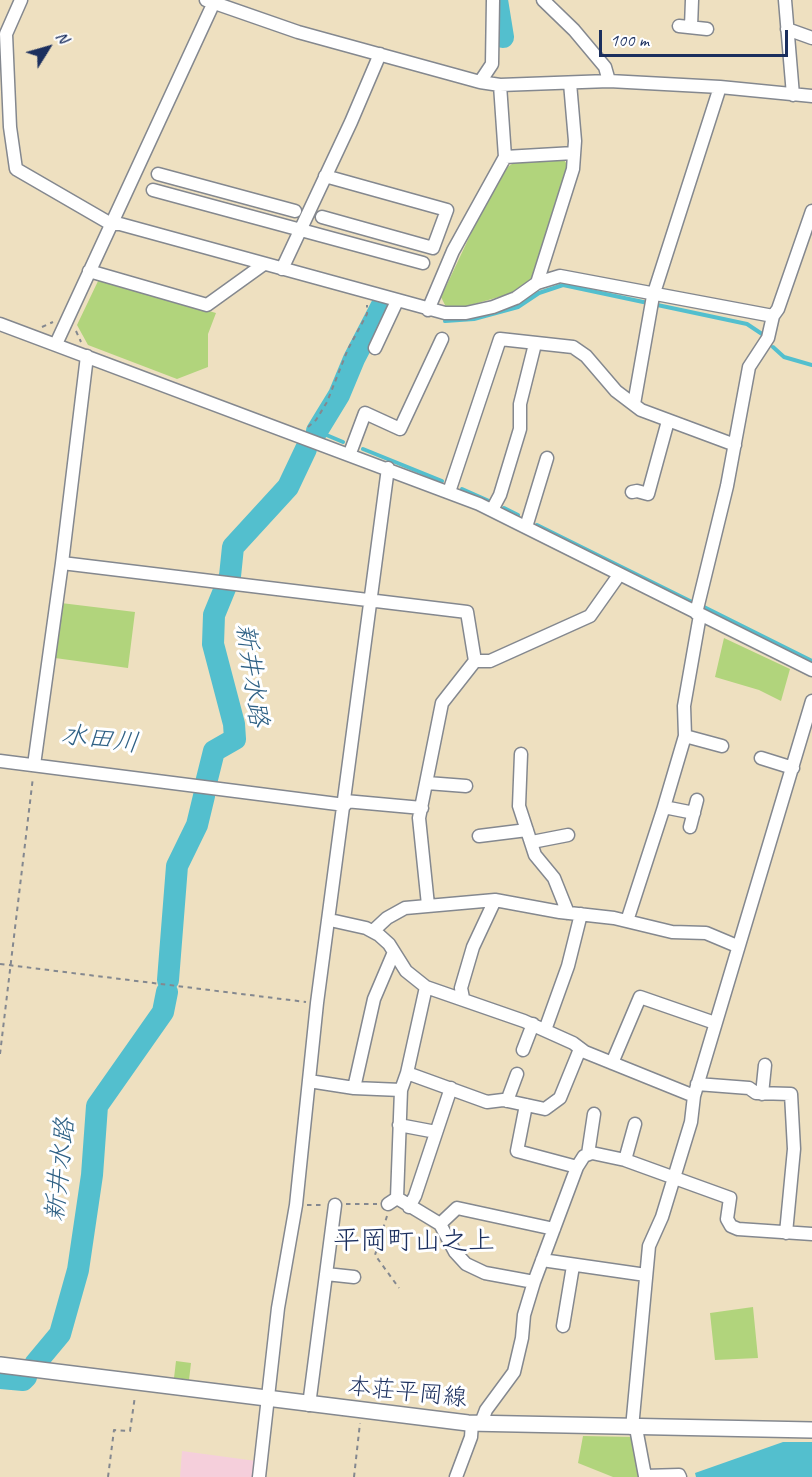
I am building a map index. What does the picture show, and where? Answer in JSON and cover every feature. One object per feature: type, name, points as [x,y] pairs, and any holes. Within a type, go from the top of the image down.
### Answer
[{"type":"main road","name":"本荘平岡線","points":[[0,1365],[309,1405],[477,1423],[812,1430]]},
{"type":"street","points":[[21,0],[6,34],[10,127],[16,169],[111,224],[120,224],[428,310],[466,312],[493,307],[516,298],[537,283],[560,276],[653,296],[773,316]]},
{"type":"street","points":[[480,82],[492,64],[493,0]]},
{"type":"street","points":[[543,0],[574,30],[605,67],[609,81]]},
{"type":"street","points":[[692,0],[685,27],[707,28]]},
{"type":"street","points":[[785,0],[793,94]]},
{"type":"street","points":[[56,344],[212,1],[298,32],[480,82],[500,85],[609,81],[720,87],[812,96]]},
{"type":"street","points":[[787,29],[812,38]]},
{"type":"street","points":[[282,269],[351,122],[380,54]]},
{"type":"street","points":[[537,283],[573,169],[570,83]]},
{"type":"street","points":[[428,310],[453,251],[505,157],[500,85]]},
{"type":"street","points":[[634,404],[653,296],[720,87]]},
{"type":"street","points":[[505,157],[574,153]]},
{"type":"street","points":[[158,174],[295,211]]},
{"type":"street","points":[[322,217],[433,248],[453,212],[325,176]]},
{"type":"street","points":[[153,190],[423,263]]},
{"type":"street","points":[[627,921],[685,735],[684,706],[698,614],[735,445],[749,367],[768,338],[773,316],[778,309],[812,210]]},
{"type":"street","points":[[89,271],[207,305],[264,264]]},
{"type":"street","points":[[375,348],[397,302]]},
{"type":"street","points":[[0,324],[56,344],[84,350],[492,510],[812,670]]},
{"type":"street","points":[[350,453],[365,413],[400,429],[442,339]]},
{"type":"street","points":[[449,492],[500,339],[573,347],[586,356],[616,391],[634,404],[668,421],[735,445]]},
{"type":"street","points":[[492,510],[520,429],[520,404],[535,344]]},
{"type":"street","points":[[34,765],[62,563],[84,350]]},
{"type":"street","points":[[632,492],[648,494],[668,421]]},
{"type":"street","points":[[526,527],[547,458]]},
{"type":"street","points":[[259,1477],[278,1308],[296,1205],[317,1003],[330,920],[388,468]]},
{"type":"street","points":[[62,563],[467,612],[475,661],[442,703],[419,819],[428,905]]},
{"type":"street","points":[[475,661],[490,662],[590,616],[619,574]]},
{"type":"street","points":[[680,1477],[679,1475],[645,1476],[634,1428],[649,1246],[691,1122],[695,1090],[793,768],[806,750],[812,701]]},
{"type":"street","points":[[685,735],[722,747]]},
{"type":"street","points":[[521,754],[519,806],[535,855],[554,878],[575,914],[568,966],[539,1027],[523,1050]]},
{"type":"street","points":[[761,758],[793,768]]},
{"type":"street","points":[[0,761],[345,803],[422,808]]},
{"type":"street","points":[[427,783],[466,786]]},
{"type":"street","points":[[690,827],[697,800]]},
{"type":"street","points":[[663,807],[694,813]]},
{"type":"street","points":[[479,836],[527,830]]},
{"type":"street","points":[[531,842],[568,835]]},
{"type":"street","points":[[373,931],[397,912],[428,905],[495,900],[627,921],[672,932],[706,933],[737,946]]},
{"type":"street","points":[[463,998],[461,988],[473,947],[495,900]]},
{"type":"street","points":[[330,920],[373,931],[394,952],[406,971],[426,987],[463,998],[539,1027],[612,1063],[695,1090],[749,1088],[756,1094],[791,1094],[794,1149],[786,1233]]},
{"type":"street","points":[[354,1088],[374,999],[394,952]]},
{"type":"street","points":[[426,987],[407,1073],[401,1090],[392,1201],[409,1207],[440,1224],[455,1252],[466,1264],[485,1273],[534,1281]]},
{"type":"street","points":[[612,1063],[640,997],[715,1023]]},
{"type":"street","points":[[407,1073],[487,1102],[507,1101],[545,1109],[556,1102],[580,1049]]},
{"type":"street","points":[[762,1094],[765,1065]]},
{"type":"street","points":[[507,1101],[517,1074]]},
{"type":"street","points":[[309,1081],[354,1088],[401,1090]]},
{"type":"street","points":[[409,1207],[415,1196],[451,1088]]},
{"type":"street","points":[[526,1105],[517,1150],[577,1167]]},
{"type":"street","points":[[456,1477],[477,1423],[514,1372],[522,1338],[524,1315],[534,1281],[577,1167],[588,1154],[594,1114]]},
{"type":"street","points":[[625,1160],[635,1124]]},
{"type":"street","points":[[399,1125],[436,1132]]},
{"type":"street","points":[[588,1154],[625,1160],[730,1198],[727,1219],[731,1226],[738,1229],[812,1234]]},
{"type":"street","points":[[309,1405],[335,1205]]},
{"type":"street","points":[[440,1224],[458,1208],[554,1229]]},
{"type":"street","points":[[543,1260],[646,1275]]},
{"type":"street","points":[[563,1326],[573,1266]]},
{"type":"street","points":[[326,1274],[354,1277]]},
{"type":"path","points":[[304,436],[307,428],[316,420],[327,402],[348,349],[367,314]]},
{"type":"path","points":[[73,325],[84,350]]},
{"type":"path","points":[[0,1054],[34,765]]},
{"type":"path","points":[[0,964],[317,1003]]},
{"type":"path","points":[[392,1201],[375,1255],[399,1288]]},
{"type":"path","points":[[108,1477],[114,1430],[130,1431],[137,1383]]},
{"type":"path","points":[[354,1477],[359,1410]]},
{"type":"shaded area","points":[[182,1451],[256,1461],[255,1477],[180,1477]]},
{"type":"green space","points":[[563,159],[570,168],[532,281],[513,293],[467,306],[446,307],[441,297],[500,172],[515,162]]},
{"type":"green space","points":[[99,279],[216,313],[208,334],[208,367],[177,379],[88,345],[77,325]]},
{"type":"green space","points":[[61,603],[135,612],[128,668],[55,658]]},
{"type":"green space","points":[[724,638],[790,669],[781,701],[759,690],[715,677]]},
{"type":"green space","points":[[753,1307],[758,1358],[715,1360],[710,1313]]},
{"type":"green space","points":[[176,1361],[191,1363],[189,1380],[174,1378]]},
{"type":"green space","points":[[583,1436],[635,1437],[643,1477],[613,1477],[578,1463]]},
{"type":"water","points":[[783,1442],[812,1442],[812,1477],[696,1477],[695,1473]]},
{"type":"waterway","name":"新井水路","points":[[497,0],[503,37]]},
{"type":"waterway","points":[[445,321],[474,319],[518,307],[539,293],[563,285],[747,324],[762,334]]},
{"type":"waterway","name":"新井水路","points":[[317,431],[339,395],[354,359],[381,307]]},
{"type":"waterway","points":[[773,347],[784,357],[812,365]]},
{"type":"waterway","points":[[317,431],[343,442]]},
{"type":"waterway","name":"新井水路","points":[[206,783],[214,751],[235,739],[234,724],[213,644],[214,615],[230,576],[233,547],[288,487],[306,449]]},
{"type":"waterway","points":[[363,449],[442,481]]},
{"type":"waterway","points":[[462,489],[489,501]]},
{"type":"waterway","points":[[504,508],[518,515]]},
{"type":"waterway","points":[[537,525],[692,602]]},
{"type":"waterway","points":[[704,607],[812,661]]},
{"type":"waterway","name":"新井水路","points":[[168,980],[177,866],[197,825],[204,796]]},
{"type":"waterway","name":"新井水路","points":[[35,1364],[60,1334],[78,1270],[92,1175],[97,1106],[163,1012],[167,992]]},
{"type":"waterway","name":"新井水路","points":[[0,1378],[23,1380],[26,1377]]},
{"type":"district","name":"平岡町山之上","points":[[414,1242]]},
{"type":"water label","name":"水田川","points":[[100,740]]}]
